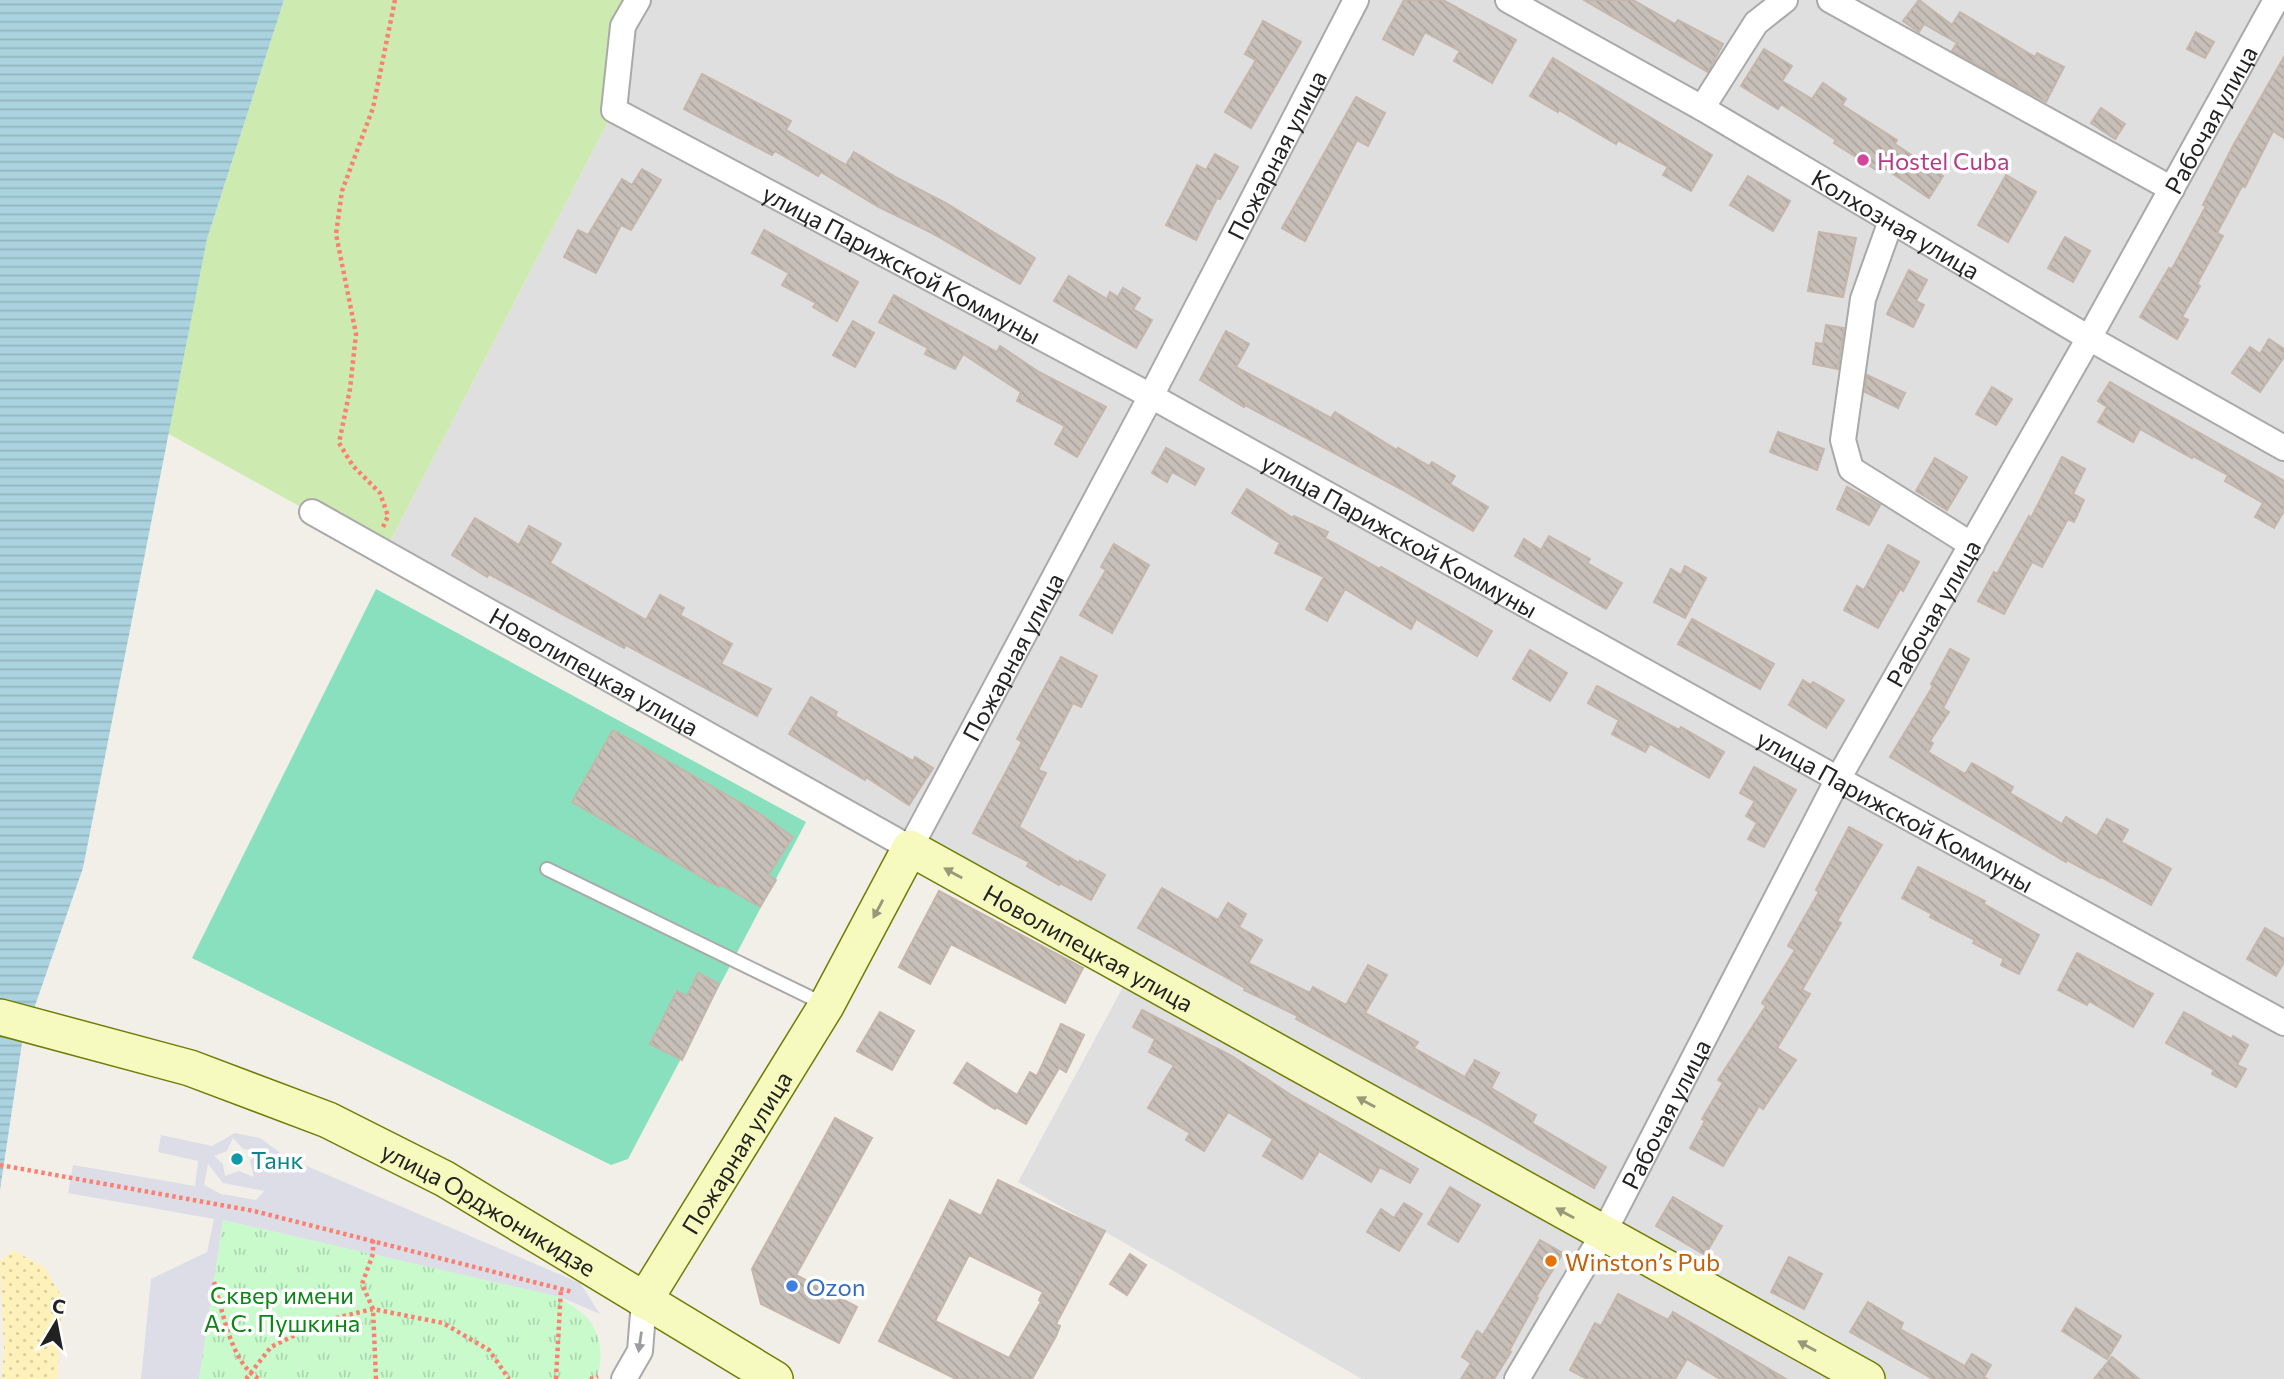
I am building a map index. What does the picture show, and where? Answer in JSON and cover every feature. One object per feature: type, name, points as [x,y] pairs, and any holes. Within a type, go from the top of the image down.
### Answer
[{"type":"street","name":"улица Парижской Коммуны","points":[[638,0],[623,26],[614,110],[1151,396],[1838,779],[2284,1023]]},
{"type":"street","name":"Пожарная улица","points":[[644,1301],[826,1006],[1151,396],[1356,0]]},
{"type":"street","name":"Колхозная улица","points":[[1508,0],[1702,108],[2089,338],[2284,448]]},
{"type":"street","points":[[1702,108],[1756,23],[1785,0]]},
{"type":"street","points":[[1830,0],[2172,189]]},
{"type":"street","name":"Рабочая улица","points":[[1517,1379],[1603,1234],[1838,779],[2089,338],[2276,0]]},
{"type":"street","points":[[1891,221],[1863,299],[1843,440],[1851,469],[1972,545]]},
{"type":"street","name":"Новолипецкая улица","points":[[312,512],[910,848],[1867,1379]]},
{"type":"street","name":"улица Орджоникидзе","points":[[0,1017],[190,1068],[328,1120],[445,1179],[775,1379]]},
{"type":"street","points":[[624,1379],[640,1351],[644,1301]]},
{"type":"lane","points":[[547,869],[826,1006]]},
{"type":"path","points":[[374,547],[388,516],[380,493],[353,466],[339,443],[350,389],[356,334],[336,234],[342,191],[373,108],[395,0]]},
{"type":"path","points":[[0,1165],[254,1211],[580,1294]]},
{"type":"path","points":[[373,1240],[373,1254],[362,1284],[373,1309],[376,1379]]},
{"type":"path","points":[[214,1282],[238,1359],[247,1376],[259,1379]]},
{"type":"path","points":[[556,1379],[561,1288]]},
{"type":"path","points":[[247,1376],[271,1347],[323,1321],[373,1309],[443,1322],[489,1350],[509,1379]]},
{"type":"path","points":[[590,1379],[598,1376]]},
{"type":"shaded area","points":[[638,0],[2284,0],[2284,1379],[1362,1379],[1018,1182],[1131,972],[384,553],[614,110]]},
{"type":"shaded area","points":[[235,1133],[260,1138],[288,1158],[580,1283],[600,1314],[560,1297],[223,1220],[199,1379],[141,1379],[151,1279],[207,1252],[214,1219],[68,1193],[73,1165],[195,1186],[198,1161],[158,1152],[161,1135],[212,1146]],"holes":[[[233,1138],[243,1149],[259,1151],[250,1161],[254,1177],[239,1171],[225,1176],[223,1164],[214,1156],[227,1151]],[[208,1164],[223,1183],[264,1191],[256,1200],[221,1194],[204,1185]]]},
{"type":"green space","points":[[284,0],[638,0],[614,110],[384,553],[167,433],[207,239]]},
{"type":"green space","points":[[376,589],[806,822],[628,1159],[611,1165],[192,958]]},
{"type":"green space","name":"Сквер имени А. С. Пушкина","points":[[223,1220],[560,1297],[585,1316],[595,1329],[600,1351],[596,1379],[199,1379]]},
{"type":"sand","points":[[13,1250],[45,1268],[63,1299],[57,1379],[2,1379],[4,1348],[0,1261]]},
{"type":"water","points":[[0,0],[284,0],[207,239],[83,868],[22,1043],[0,1190]]},
{"type":"building","points":[[1404,0],[1443,0],[1516,40],[1492,83],[1454,61],[1460,51],[1425,32],[1413,55],[1383,39]]},
{"type":"building","points":[[1584,0],[1633,0],[1675,24],[1678,20],[1723,44],[1708,72]]},
{"type":"building","points":[[1919,0],[1952,25],[1960,12],[2035,57],[2037,53],[2064,67],[2046,102],[1952,51],[1957,43],[1924,24],[1919,32],[1903,21]]},
{"type":"building","points":[[1263,21],[1301,42],[1251,128],[1225,112],[1256,60],[1245,54]]},
{"type":"building","points":[[2196,32],[2214,42],[2205,58],[2187,49]]},
{"type":"building","points":[[1764,49],[1792,66],[1782,81],[1812,99],[1823,83],[1846,99],[1842,105],[1897,140],[1895,144],[1943,176],[1929,198],[1881,166],[1878,171],[1781,104],[1778,109],[1741,86]]},
{"type":"building","points":[[2284,57],[2284,138],[2273,131],[2245,187],[2242,186],[2217,233],[2223,236],[2182,317],[2188,320],[2177,339],[2140,317],[2169,268],[2172,269],[2206,206],[2203,205],[2234,144]]},
{"type":"building","points":[[1553,58],[1712,155],[1691,191],[1663,175],[1668,167],[1618,140],[1616,144],[1530,96]]},
{"type":"building","points":[[702,74],[791,121],[786,130],[846,165],[854,152],[946,203],[1035,258],[1020,284],[930,232],[877,206],[821,172],[818,176],[775,151],[772,155],[684,109]]},
{"type":"building","points":[[1356,97],[1385,113],[1368,146],[1357,140],[1305,241],[1282,228]]},
{"type":"building","points":[[2101,108],[2125,124],[2115,139],[2091,123]]},
{"type":"building","points":[[1215,154],[1238,167],[1220,199],[1217,198],[1196,240],[1166,225],[1197,165],[1206,170]]},
{"type":"building","points":[[642,169],[661,180],[631,230],[621,225],[596,273],[564,257],[578,230],[588,235],[622,179],[632,185]]},
{"type":"building","points":[[2006,175],[2036,192],[2008,242],[1978,225]]},
{"type":"building","points":[[1748,176],[1790,201],[1773,231],[1730,205]]},
{"type":"building","points":[[764,230],[858,282],[837,321],[813,307],[816,303],[782,285],[789,273],[752,253]]},
{"type":"building","points":[[1819,232],[1856,238],[1843,297],[1808,291]]},
{"type":"building","points":[[2065,237],[2090,251],[2073,282],[2048,268]]},
{"type":"building","points":[[1909,270],[1927,280],[1916,301],[1924,305],[1913,327],[1887,314]]},
{"type":"building","points":[[1069,276],[1107,299],[1110,292],[1118,297],[1123,288],[1140,298],[1133,309],[1152,320],[1136,348],[1054,301]]},
{"type":"building","points":[[894,295],[997,352],[1000,346],[1039,372],[1106,407],[1077,457],[1055,444],[1065,426],[1017,401],[1021,392],[963,354],[955,369],[925,354],[928,348],[879,322]]},
{"type":"building","points":[[853,321],[874,333],[855,367],[833,355]]},
{"type":"building","points":[[1826,325],[1844,328],[1838,369],[1813,364],[1816,343],[1823,344]]},
{"type":"building","points":[[1226,331],[1249,344],[1236,367],[1331,418],[1335,412],[1397,450],[1398,448],[1429,466],[1432,462],[1455,476],[1450,484],[1488,507],[1473,531],[1401,489],[1245,405],[1244,407],[1200,380]]},
{"type":"building","points":[[2269,339],[2284,349],[2284,357],[2260,392],[2232,373],[2250,347],[2260,354]]},
{"type":"building","points":[[1867,375],[1905,393],[1898,408],[1865,392]]},
{"type":"building","points":[[2110,382],[2284,481],[2284,511],[2274,528],[2255,517],[2263,503],[2225,481],[2228,475],[2140,429],[2133,442],[2098,422],[2107,407],[2098,401]]},
{"type":"building","points":[[1992,387],[2012,399],[1996,425],[1976,414]]},
{"type":"building","points":[[1778,432],[1824,449],[1817,470],[1770,452]]},
{"type":"building","points":[[1166,448],[1204,469],[1195,485],[1172,472],[1167,482],[1152,473]]},
{"type":"building","points":[[2062,457],[2085,469],[2073,494],[2084,500],[2074,522],[2068,519],[2042,567],[2032,562],[2004,614],[1978,601],[1994,572],[1997,574],[2029,516],[2031,518]]},
{"type":"building","points":[[1935,458],[1967,477],[1947,510],[1916,491]]},
{"type":"building","points":[[1847,487],[1880,505],[1869,525],[1837,509]]},
{"type":"building","points":[[1247,489],[1293,518],[1294,516],[1328,532],[1325,538],[1492,631],[1477,656],[1416,619],[1411,629],[1345,589],[1327,621],[1306,609],[1324,577],[1275,553],[1280,543],[1232,513]]},
{"type":"building","points":[[475,518],[519,545],[529,526],[561,544],[550,563],[646,620],[660,595],[684,608],[680,615],[732,644],[721,664],[771,689],[757,716],[626,645],[624,648],[489,574],[487,577],[452,555]]},
{"type":"building","points":[[1549,536],[1590,559],[1587,563],[1622,583],[1606,609],[1515,556],[1524,539],[1541,550]]},
{"type":"building","points":[[1114,544],[1149,565],[1112,633],[1080,615],[1106,570],[1101,567]]},
{"type":"building","points":[[1888,545],[1919,562],[1878,628],[1844,610],[1857,586],[1864,590]]},
{"type":"building","points":[[1685,566],[1706,578],[1685,618],[1654,602],[1671,569],[1681,575]]},
{"type":"building","points":[[1692,619],[1774,664],[1760,689],[1678,644]]},
{"type":"building","points":[[1950,649],[1969,659],[1943,708],[1949,712],[1930,741],[1933,743],[1928,752],[1965,774],[1972,763],[2013,787],[2010,793],[2062,824],[2066,817],[2097,836],[2107,819],[2128,830],[2121,842],[2171,869],[2151,905],[2101,877],[2067,860],[2066,862],[1890,757],[1933,686],[1931,684]]},
{"type":"building","points":[[1530,650],[1567,673],[1550,701],[1513,679]]},
{"type":"building","points":[[1061,657],[1097,676],[1081,707],[1073,703],[1038,770],[1046,773],[1019,827],[1079,863],[1080,861],[1105,875],[1091,900],[1060,883],[1059,885],[1027,866],[1029,862],[973,833],[1022,742],[1017,739]]},
{"type":"building","points":[[1803,680],[1811,685],[1813,682],[1844,700],[1826,728],[1789,705]]},
{"type":"building","points":[[1597,686],[1679,730],[1681,727],[1724,752],[1709,778],[1650,744],[1645,752],[1612,734],[1619,720],[1588,703]]},
{"type":"building","points":[[811,697],[837,712],[835,716],[913,761],[915,757],[933,768],[909,805],[866,777],[865,780],[789,734]]},
{"type":"building","points":[[613,730],[760,814],[793,837],[768,875],[776,880],[760,907],[720,884],[719,887],[572,802]]},
{"type":"building","points":[[1754,767],[1796,790],[1764,847],[1748,839],[1757,823],[1746,816],[1755,801],[1740,793]]},
{"type":"building","points":[[1849,827],[1882,845],[1837,921],[1841,923],[1802,990],[1810,994],[1777,1048],[1796,1060],[1763,1109],[1759,1106],[1723,1166],[1690,1148],[1705,1121],[1702,1119],[1723,1083],[1718,1080],[1766,1006],[1762,1003],[1795,950],[1788,946],[1819,892],[1816,890]]},
{"type":"building","points":[[1918,867],[1985,901],[1984,904],[2039,935],[2019,974],[2001,965],[2004,959],[1973,943],[1975,940],[1930,917],[1932,914],[1902,898]]},
{"type":"building","points":[[1162,888],[1218,920],[1228,903],[1246,914],[1239,927],[1262,940],[1248,963],[1310,993],[1313,987],[1346,1005],[1368,965],[1387,975],[1365,1013],[1418,1042],[1414,1048],[1465,1077],[1475,1060],[1499,1073],[1491,1088],[1536,1115],[1532,1123],[1606,1167],[1594,1188],[1475,1117],[1296,1019],[1298,1016],[1244,990],[1245,988],[1138,928]]},
{"type":"building","points":[[939,891],[1083,968],[1065,1003],[951,944],[930,984],[899,967]]},
{"type":"building","points":[[2265,928],[2284,939],[2284,962],[2276,976],[2247,959]]},
{"type":"building","points":[[2077,953],[2153,994],[2133,1027],[2089,1001],[2087,1005],[2058,990]]},
{"type":"building","points":[[698,973],[719,984],[682,1060],[650,1044],[677,991],[687,996]]},
{"type":"building","points":[[1142,1010],[1232,1056],[1291,1095],[1418,1169],[1410,1183],[1380,1167],[1371,1182],[1319,1151],[1302,1179],[1263,1156],[1273,1139],[1228,1112],[1204,1151],[1186,1140],[1190,1133],[1148,1108],[1174,1065],[1149,1052],[1155,1039],[1133,1027]]},
{"type":"building","points":[[880,1012],[914,1031],[892,1070],[857,1051]]},
{"type":"building","points":[[2184,1012],[2248,1045],[2237,1065],[2246,1069],[2236,1087],[2212,1074],[2214,1070],[2166,1043]]},
{"type":"building","points":[[1061,1024],[1084,1035],[1066,1072],[1059,1068],[1026,1124],[996,1107],[995,1109],[954,1083],[967,1063],[1017,1095],[1030,1072],[1037,1076]]},
{"type":"building","points":[[835,1118],[872,1138],[796,1275],[857,1307],[839,1343],[761,1304],[752,1269]]},
{"type":"building","points":[[998,1180],[1105,1231],[1056,1324],[1060,1326],[1056,1336],[1032,1379],[956,1379],[879,1341],[950,1200],[981,1216]],"holes":[[[969,1255],[1043,1292],[1039,1300],[1041,1302],[1009,1358],[935,1321]]]},
{"type":"building","points":[[1450,1187],[1480,1205],[1458,1242],[1428,1224]]},
{"type":"building","points":[[1673,1197],[1722,1226],[1705,1255],[1656,1226]]},
{"type":"building","points":[[1404,1203],[1422,1214],[1399,1251],[1367,1232],[1381,1209],[1394,1218]]},
{"type":"building","points":[[1540,1240],[1563,1253],[1536,1297],[1538,1298],[1509,1351],[1511,1352],[1494,1379],[1461,1379],[1471,1363],[1462,1357],[1477,1331],[1483,1335]]},
{"type":"building","points":[[1130,1254],[1146,1265],[1127,1295],[1110,1284]]},
{"type":"building","points":[[1789,1257],[1822,1274],[1804,1309],[1771,1292]]},
{"type":"building","points":[[1618,1294],[1668,1320],[1673,1312],[1786,1379],[1720,1379],[1687,1359],[1675,1379],[1587,1379],[1570,1370],[1595,1323],[1601,1326]]},
{"type":"building","points":[[1868,1302],[1903,1323],[1900,1329],[1965,1366],[1972,1354],[1991,1365],[1984,1377],[1987,1379],[1933,1379],[1850,1332]]},
{"type":"building","points":[[2076,1308],[2121,1336],[2107,1359],[2062,1331]]},
{"type":"building","points":[[2112,1357],[2139,1379],[2094,1379]]},
{"type":"place","name":"Hostel Cuba","points":[[1863,160]]},
{"type":"place","name":"Танк","points":[[237,1159]]},
{"type":"place","name":"Winston’s Pub","points":[[1551,1261]]},
{"type":"place","name":"Ozon","points":[[792,1286]]}]
